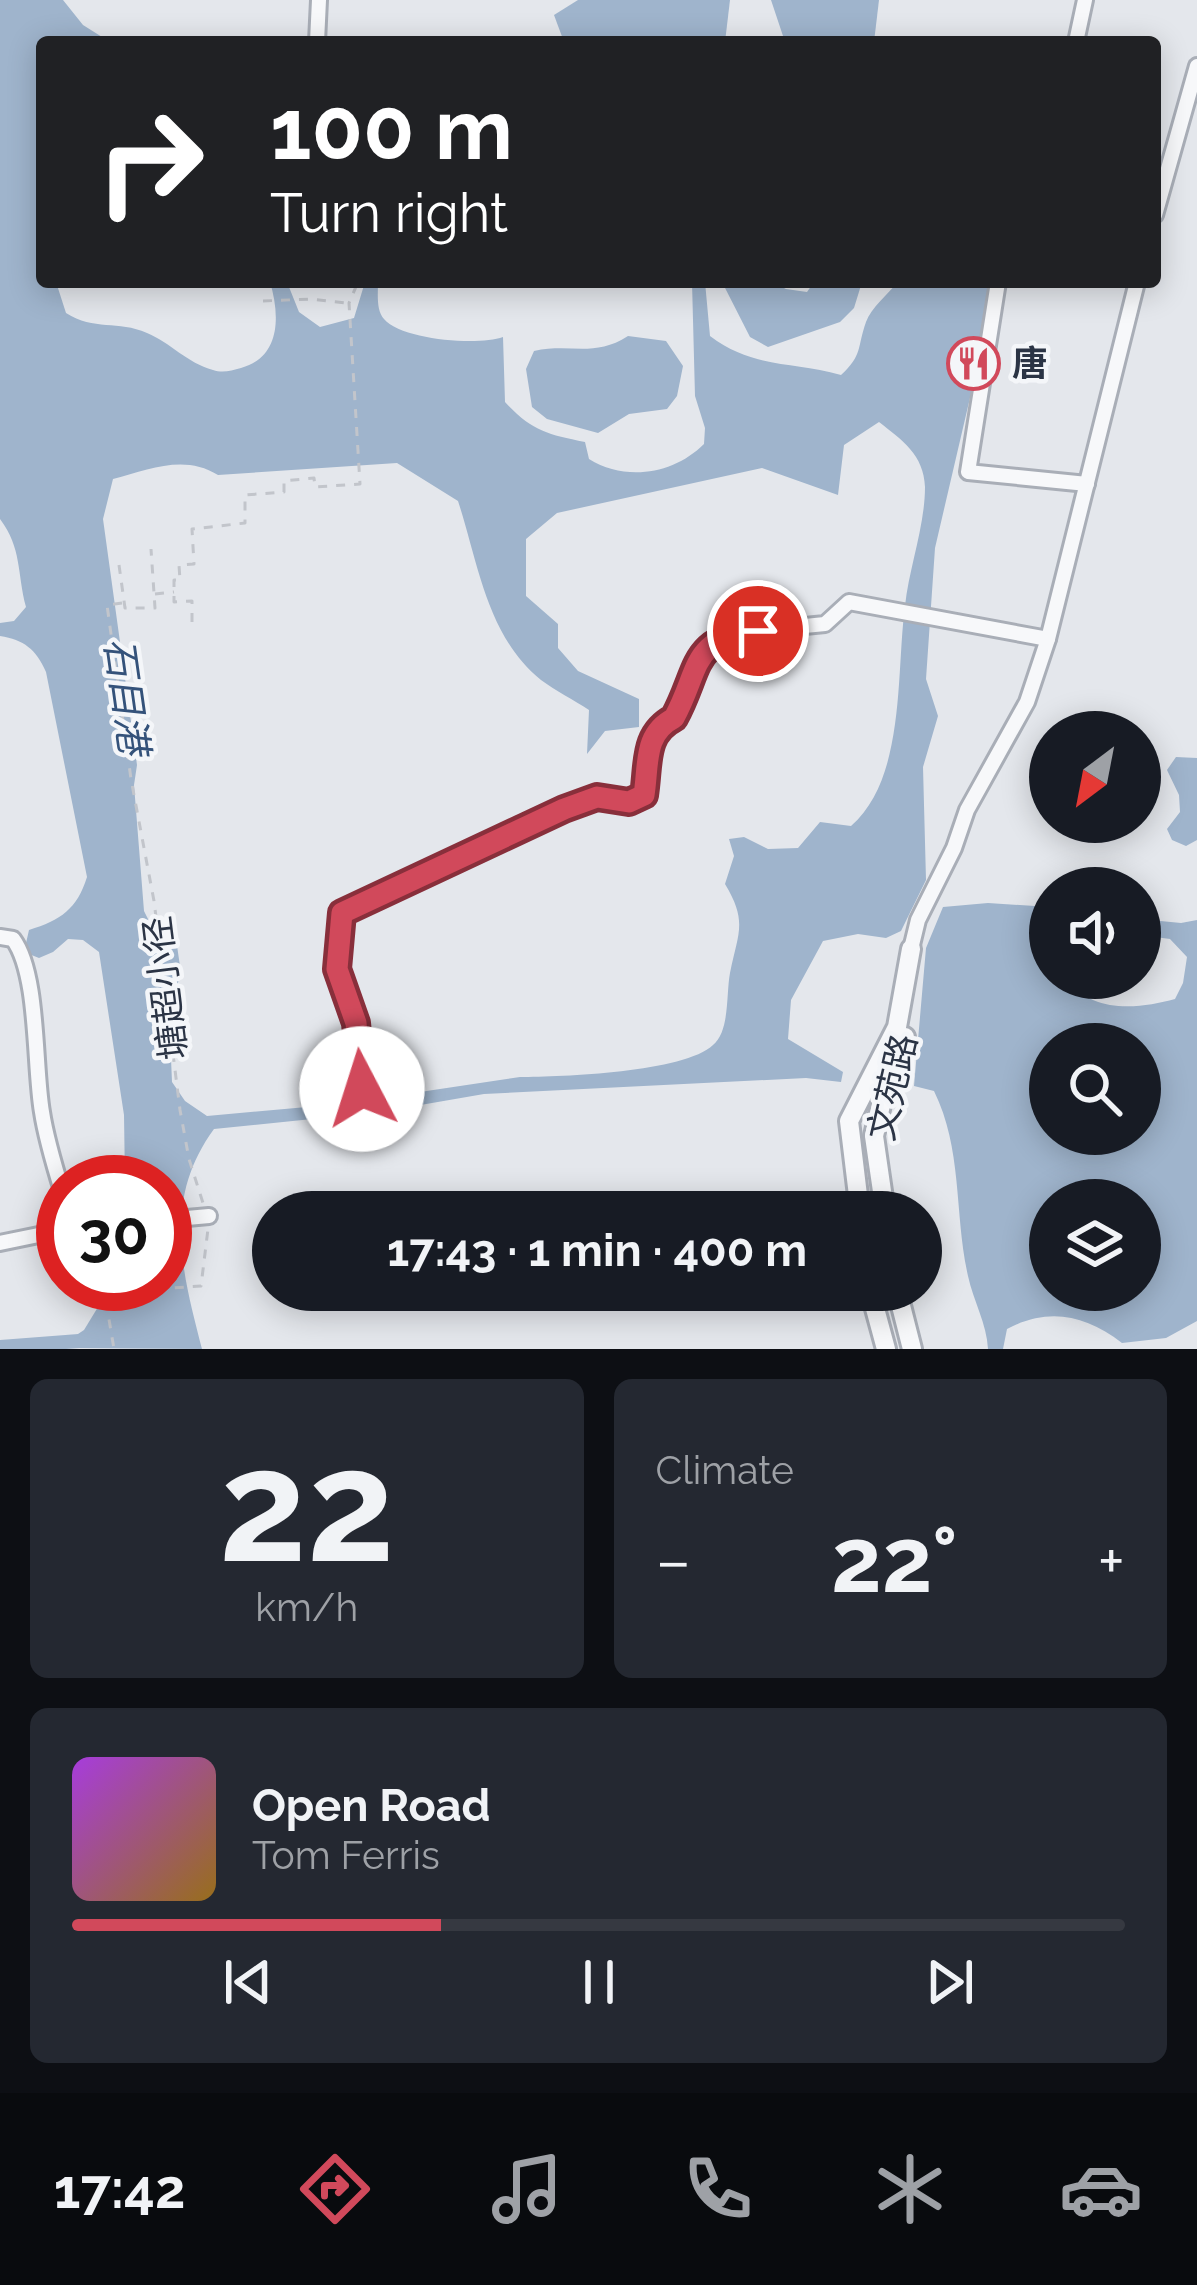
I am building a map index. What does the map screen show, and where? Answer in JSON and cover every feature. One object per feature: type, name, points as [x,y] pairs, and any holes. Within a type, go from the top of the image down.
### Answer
[{"type":"street","points":[[317,36],[319,0]]},
{"type":"street","points":[[1077,36],[1085,0]]},
{"type":"street","points":[[1161,194],[1197,66]]},
{"type":"street","points":[[997,288],[968,472],[1087,484]]},
{"type":"street","points":[[911,949],[918,920],[967,810],[1027,702],[1048,638],[1136,288]]},
{"type":"street","points":[[363,1120],[356,1023],[337,969],[342,913],[564,809],[597,797],[629,802],[644,795],[650,738],[674,718],[704,649],[734,633],[826,624],[849,602],[1048,638]]},
{"type":"street","points":[[0,937],[13,939],[19,947],[29,981],[42,1114],[53,1155]]},
{"type":"street","name":"文苑路","points":[[857,1191],[849,1121],[897,1028],[911,949]]},
{"type":"street","name":"文苑路","points":[[882,1191],[874,1136],[886,1078],[907,1032],[911,949]]},
{"type":"street","points":[[192,1218],[209,1216]]},
{"type":"street","points":[[0,1244],[36,1236]]},
{"type":"street","points":[[876,1311],[886,1349]]},
{"type":"street","points":[[902,1311],[912,1349]]},
{"type":"path","points":[[192,622],[192,602],[174,602],[174,580],[180,580],[179,565],[194,564],[192,529],[245,523],[245,495],[284,492],[284,481],[314,478],[315,487],[360,484],[349,303],[355,288]]},
{"type":"path","points":[[263,301],[349,303]]},
{"type":"path","points":[[118,565],[125,608],[155,608],[151,549]]},
{"type":"path","points":[[154,594],[174,592]]},
{"type":"path","name":"塘超小径","points":[[122,603],[107,604],[131,779],[154,901],[186,1143],[209,1216],[201,1286],[192,1287]]},
{"type":"path","points":[[109,1311],[114,1349]]},
{"type":"water","name":"石目港","points":[[0,0],[63,0],[83,25],[100,36],[36,36],[36,288],[58,288],[66,313],[76,318],[147,333],[213,370],[241,368],[264,355],[276,321],[271,288],[289,288],[299,312],[320,327],[354,318],[363,288],[378,288],[384,319],[407,332],[476,341],[503,337],[505,402],[532,425],[585,442],[589,459],[603,466],[649,471],[679,462],[704,444],[705,428],[695,396],[692,288],[706,288],[710,336],[726,347],[758,359],[841,375],[856,356],[868,317],[892,288],[996,288],[935,548],[926,679],[938,716],[923,767],[926,880],[901,931],[886,938],[858,934],[823,941],[791,1000],[788,1039],[843,1072],[841,1082],[806,1078],[484,1094],[380,1112],[214,1129],[192,1170],[192,1155],[125,1155],[124,1115],[99,952],[83,940],[68,939],[39,958],[24,952],[29,930],[66,912],[87,877],[46,672],[28,647],[0,636],[0,623],[14,621],[26,607],[16,551],[0,519]],"holes":[[[879,422],[916,457],[924,476],[922,517],[905,606],[895,723],[881,781],[869,806],[851,826],[820,822],[798,848],[768,849],[744,837],[729,839],[734,856],[725,884],[737,908],[739,928],[725,1022],[713,1045],[650,1067],[520,1077],[340,1104],[207,1116],[185,1101],[172,1082],[169,1011],[181,973],[175,932],[151,925],[144,911],[134,785],[137,765],[103,519],[113,479],[180,464],[218,475],[397,463],[458,501],[487,597],[508,642],[541,680],[589,710],[587,754],[605,731],[639,727],[639,699],[578,671],[558,648],[558,624],[526,596],[526,539],[557,513],[762,468],[838,495],[844,445]]]},
{"type":"water","points":[[578,0],[730,0],[726,36],[562,36],[554,15]]},
{"type":"water","points":[[771,0],[879,0],[875,36],[783,36]]},
{"type":"water","points":[[725,288],[807,292],[810,288],[860,288],[854,308],[840,322],[768,347],[750,337]]},
{"type":"water","points":[[628,336],[666,341],[683,366],[677,396],[667,409],[629,414],[598,433],[547,419],[532,407],[526,369],[534,351],[593,348]]},
{"type":"water","points":[[1176,757],[1197,758],[1197,840],[1186,846],[1172,840],[1167,829],[1180,812],[1179,795],[1167,770]]},
{"type":"water","points":[[1029,906],[1029,999],[1146,1005],[1175,999],[1183,983],[1187,957],[1170,939],[1161,938],[1161,921],[1197,920],[1197,1321],[1166,1338],[1122,1343],[1080,1320],[1037,1318],[1007,1329],[1003,1349],[988,1349],[968,1276],[950,1136],[934,1091],[914,1086],[926,948],[943,907]]},
{"type":"water","points":[[192,1308],[202,1349],[77,1348],[72,1338],[84,1330],[96,1311]]},
{"type":"waterway","points":[[0,1347],[92,1340]]},
{"type":"place","name":"唐","points":[[973,363]]},
{"type":"route","points":[[362,1089],[356,1023],[337,969],[342,913],[564,809],[597,797],[629,802],[644,795],[650,738],[674,718],[704,649],[734,633],[758,631]]}]
